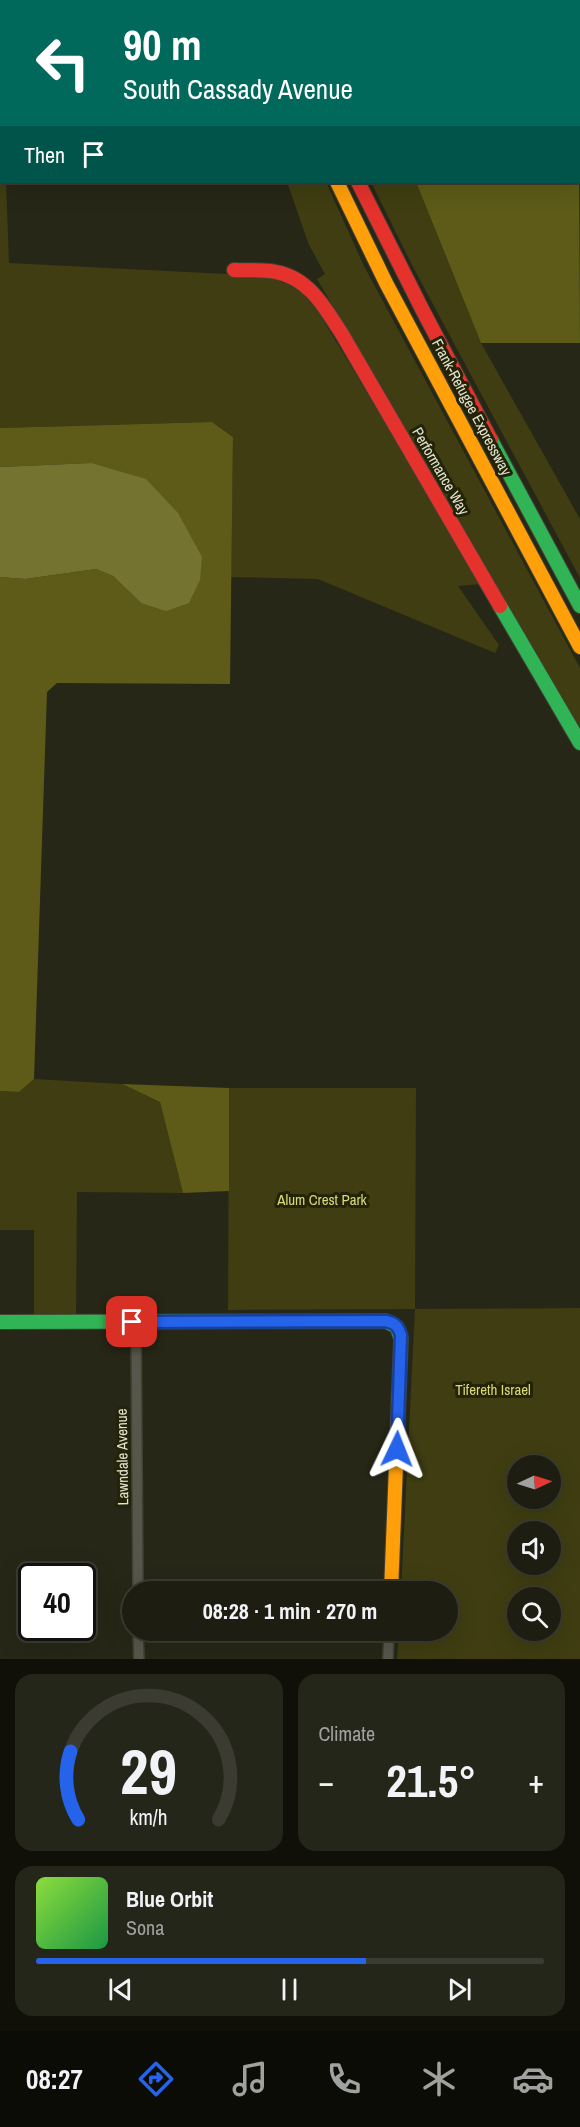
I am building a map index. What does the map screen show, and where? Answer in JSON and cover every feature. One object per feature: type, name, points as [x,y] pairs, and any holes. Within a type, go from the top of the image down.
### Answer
[{"type":"main road","name":"Frank-Refugee Expressway","points":[[337,183],[386,283],[580,647]]},
{"type":"main road","name":"Frank-Refugee Expressway","points":[[359,183],[423,311],[580,606]]},
{"type":"main road","name":"Performance Way","points":[[234,270],[276,272],[295,278],[312,289],[342,334],[580,743]]},
{"type":"main road","points":[[0,1322],[386,1321],[393,1323],[399,1328],[401,1335],[391,1581]]},
{"type":"street","name":"Lawndale Avenue","points":[[136,1322],[138,1581]]},
{"type":"street","points":[[138,1641],[139,1659]]},
{"type":"street","points":[[388,1659],[389,1641]]},
{"type":"green space","points":[[0,183],[6,183],[9,263],[266,276],[298,288],[319,313],[482,584],[458,586],[499,645],[495,653],[318,579],[231,577],[233,437],[212,422],[0,428]]},
{"type":"green space","points":[[287,183],[326,183],[364,266],[580,668],[580,728],[317,279],[325,274],[309,245]]},
{"type":"green space","points":[[371,183],[416,183],[481,343],[580,519],[580,578],[413,267]]},
{"type":"green space","points":[[34,1079],[122,1084],[160,1102],[183,1193],[77,1192],[76,1314],[34,1314],[34,1230],[0,1230],[0,1091],[19,1092]]},
{"type":"green space","name":"Alum Crest Park","points":[[229,1088],[416,1088],[415,1309],[228,1310]]},
{"type":"green space","name":"Tifereth Israel","points":[[580,1308],[580,1659],[397,1659],[398,1641],[458,1641],[458,1581],[401,1581],[415,1309]]},
{"type":"shaded area","points":[[416,183],[579,183],[580,343],[481,343]]},
{"type":"shaded area","points":[[212,422],[233,437],[230,684],[57,683],[47,692],[34,1079],[19,1092],[0,1091],[0,577],[25,579],[96,569],[113,576],[141,603],[91,463],[0,467],[0,428]]},
{"type":"shaded area","points":[[91,463],[146,479],[178,513],[202,557],[200,580],[189,603],[166,611],[141,603],[113,576],[96,569],[25,579],[0,577],[0,467]]},
{"type":"shaded area","points":[[122,1084],[229,1088],[229,1191],[183,1193],[160,1102]]},
{"type":"traffic: fast","points":[[491,440],[580,606]]},
{"type":"traffic: fast","points":[[500,606],[580,743]]},
{"type":"traffic: fast","points":[[0,1322],[386,1321],[397,1327],[401,1339]]},
{"type":"traffic: slow","points":[[337,183],[386,283],[580,647]]},
{"type":"traffic: slow","points":[[391,1581],[401,1339]]},
{"type":"traffic: jam","points":[[359,183],[491,440]]},
{"type":"traffic: jam","points":[[234,270],[266,271],[288,275],[307,287],[315,296],[342,334],[500,606]]},
{"type":"route","points":[[132,1322],[386,1321],[393,1323],[399,1328],[401,1335],[397,1449]]}]
